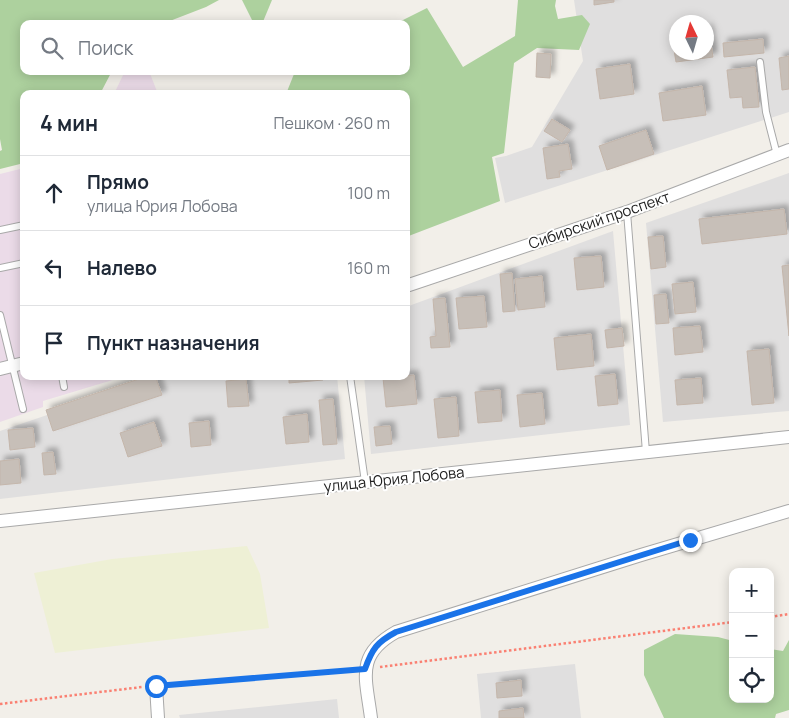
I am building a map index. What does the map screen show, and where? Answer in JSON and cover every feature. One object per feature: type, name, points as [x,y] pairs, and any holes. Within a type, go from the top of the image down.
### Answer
[{"type":"street","name":"Сибирский проспект","points":[[410,285],[627,212],[789,150]]},
{"type":"street","name":"улица Юрия Лобова","points":[[0,521],[789,437]]},
{"type":"street","points":[[371,718],[365,669],[370,653],[381,640],[396,632],[789,511]]},
{"type":"street","points":[[156,686],[158,718]]},
{"type":"lane","points":[[760,62],[766,112],[776,155]]},
{"type":"lane","points":[[627,212],[646,452]]},
{"type":"lane","points":[[0,230],[20,226]]},
{"type":"lane","points":[[0,268],[20,264]]},
{"type":"lane","points":[[0,315],[22,409]]},
{"type":"lane","points":[[63,380],[64,388]]},
{"type":"lane","points":[[351,380],[364,482]]},
{"type":"path","points":[[774,616],[789,614]]},
{"type":"path","points":[[0,704],[156,686],[365,669],[729,623]]},
{"type":"shaded area","points":[[574,0],[789,0],[789,112],[505,203],[495,158],[532,147],[583,61]]},
{"type":"shaded area","points":[[123,75],[151,75],[156,90],[116,90]]},
{"type":"shaded area","points":[[20,169],[20,380],[113,380],[43,401],[43,407],[0,422],[0,174]]},
{"type":"shaded area","points":[[789,173],[789,411],[663,422],[646,223]]},
{"type":"shaded area","points":[[613,231],[630,425],[371,454],[364,380],[410,380],[410,306]]},
{"type":"shaded area","points":[[150,380],[337,380],[345,459],[0,499],[0,431]]},
{"type":"shaded area","points":[[575,664],[581,718],[481,718],[477,674]]},
{"type":"shaded area","points":[[337,699],[339,718],[180,718],[179,715]]},
{"type":"green space","points":[[0,0],[219,0],[172,20],[20,20],[20,75],[110,75],[102,90],[20,90],[20,164],[0,169],[0,151],[2,150],[0,139]]},
{"type":"green space","points":[[242,0],[272,0],[264,20],[252,20]]},
{"type":"green space","points":[[518,0],[556,0],[555,6],[558,19],[582,15],[590,24],[579,50],[537,48],[514,63],[504,153],[492,157],[500,201],[410,235],[410,90],[288,90],[294,75],[410,75],[410,20],[403,20],[427,8],[463,67],[515,36]]},
{"type":"green space","points":[[247,546],[260,574],[269,628],[55,653],[34,573],[112,559]]},
{"type":"green space","points":[[675,634],[718,637],[729,640],[729,703],[774,703],[774,650],[783,651],[789,640],[789,710],[776,714],[775,718],[664,718],[644,675],[644,650]]},
{"type":"building","points":[[594,0],[614,0],[614,2],[594,5]]},
{"type":"building","points":[[763,39],[764,53],[724,57],[723,43]]},
{"type":"building","points":[[537,53],[551,54],[550,78],[536,77]]},
{"type":"building","points":[[789,56],[789,89],[782,90],[779,58]]},
{"type":"building","points":[[630,64],[634,94],[600,99],[596,69]]},
{"type":"building","points":[[755,67],[759,107],[743,108],[742,97],[730,98],[727,70]]},
{"type":"building","points":[[702,86],[706,115],[663,121],[659,93]]},
{"type":"building","points":[[552,119],[570,130],[562,142],[544,131]]},
{"type":"building","points":[[646,130],[654,154],[607,170],[599,146]]},
{"type":"building","points":[[568,144],[572,169],[559,171],[560,177],[547,179],[543,148]]},
{"type":"building","points":[[784,209],[787,234],[702,244],[699,219]]},
{"type":"building","points":[[663,236],[666,267],[651,269],[648,237]]},
{"type":"building","points":[[601,256],[604,287],[577,290],[574,258]]},
{"type":"building","points":[[789,265],[789,336],[782,266]]},
{"type":"building","points":[[512,273],[515,311],[503,312],[500,274]]},
{"type":"building","points":[[542,276],[545,307],[518,310],[515,279]]},
{"type":"building","points":[[693,282],[696,312],[675,314],[672,284]]},
{"type":"building","points":[[666,294],[669,323],[656,324],[654,295]]},
{"type":"building","points":[[484,296],[487,327],[459,329],[456,298]]},
{"type":"building","points":[[445,298],[450,347],[431,348],[430,337],[436,336],[433,299]]},
{"type":"building","points":[[700,326],[703,352],[675,355],[673,328]]},
{"type":"building","points":[[622,328],[624,346],[607,348],[605,330]]},
{"type":"building","points":[[591,334],[594,366],[557,370],[554,338]]},
{"type":"building","points":[[769,349],[774,403],[752,405],[747,351]]},
{"type":"building","points":[[615,374],[618,404],[598,406],[595,376]]},
{"type":"building","points":[[410,375],[414,375],[417,404],[386,407],[383,380],[410,380]]},
{"type":"building","points":[[701,378],[703,403],[677,405],[675,380]]},
{"type":"building","points":[[136,380],[156,380],[162,395],[53,431],[46,410]]},
{"type":"building","points":[[246,380],[249,406],[228,407],[226,381]]},
{"type":"building","points":[[289,380],[323,380],[289,383]]},
{"type":"building","points":[[500,390],[502,421],[478,423],[475,392]]},
{"type":"building","points":[[542,393],[545,424],[520,427],[517,395]]},
{"type":"building","points":[[456,397],[459,436],[438,438],[434,399]]},
{"type":"building","points":[[333,399],[337,444],[323,445],[319,400]]},
{"type":"building","points":[[307,414],[309,442],[286,444],[283,417]]},
{"type":"building","points":[[209,421],[211,445],[191,447],[189,423]]},
{"type":"building","points":[[154,422],[162,446],[128,457],[120,433]]},
{"type":"building","points":[[390,426],[392,444],[376,446],[374,427]]},
{"type":"building","points":[[33,428],[35,447],[10,450],[8,430]]},
{"type":"building","points":[[53,452],[56,474],[44,475],[42,453]]},
{"type":"building","points":[[19,459],[21,483],[0,485],[0,461]]},
{"type":"building","points":[[521,680],[522,696],[497,698],[496,683]]},
{"type":"building","points":[[523,708],[524,718],[499,718],[499,711]]},
{"type":"route","points":[[156,686],[365,669],[370,653],[381,640],[396,632],[690,540]]}]
